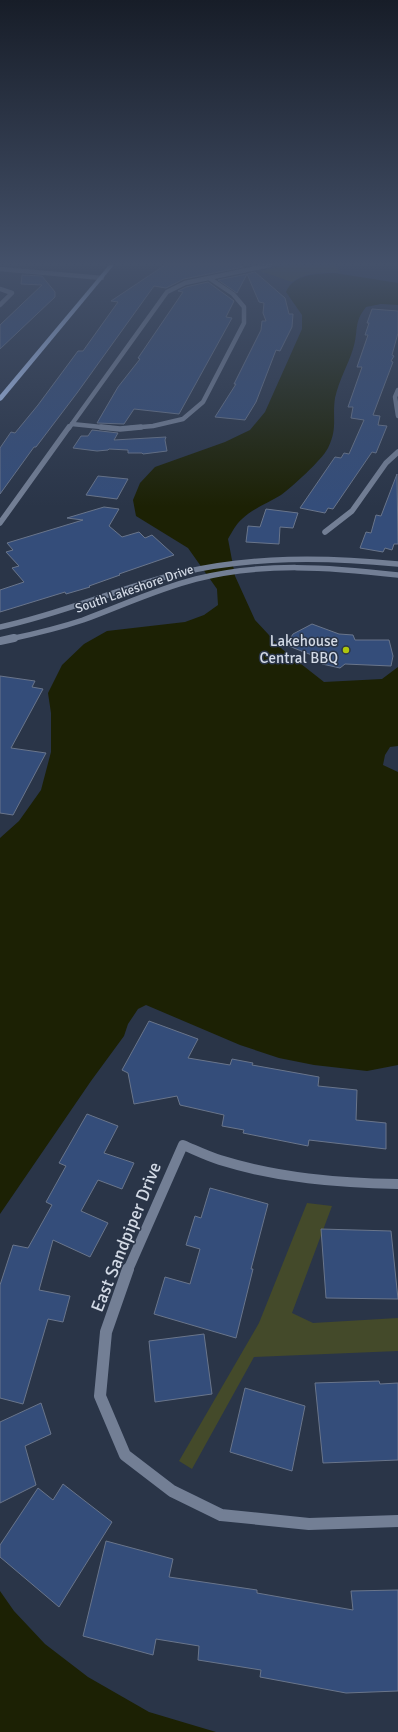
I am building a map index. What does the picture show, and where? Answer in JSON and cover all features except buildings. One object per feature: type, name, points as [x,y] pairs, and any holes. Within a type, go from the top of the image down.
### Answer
[{"type":"main road","points":[[0,399],[3,392],[43,346]]},
{"type":"street","points":[[0,523],[128,346]]},
{"type":"street","points":[[72,424],[120,429],[153,426],[183,419],[203,402],[232,346]]},
{"type":"street","points":[[398,390],[395,397],[398,416]]},
{"type":"street","points":[[325,532],[352,511],[386,462],[398,452]]},
{"type":"street","name":"South Lakeshore Drive","points":[[0,628],[48,616],[153,580],[239,563],[285,559],[322,558],[398,564]]},
{"type":"street","name":"South Lakeshore Drive","points":[[0,641],[24,637],[81,620],[131,600],[196,579],[244,570],[309,567],[398,576]]},
{"type":"street","name":"East Sandpiper Drive","points":[[398,1184],[344,1183],[274,1174],[218,1160],[183,1145],[127,1272],[106,1332],[100,1396],[125,1455],[172,1491],[221,1515],[309,1524],[398,1521]]},
{"type":"shaded area","points":[[294,346],[354,346],[335,398],[334,429],[328,448],[319,460],[286,491],[246,515],[234,528],[228,539],[235,576],[255,620],[282,649],[324,682],[382,679],[398,667],[398,746],[390,747],[385,755],[383,765],[398,772],[398,1065],[367,1071],[314,1065],[279,1058],[240,1045],[146,1005],[138,1009],[128,1024],[124,1036],[91,1081],[0,1214],[0,838],[19,821],[41,790],[51,752],[51,713],[48,693],[62,665],[84,644],[107,631],[185,622],[204,615],[218,605],[217,589],[188,548],[136,516],[133,500],[140,483],[155,467],[225,442],[250,430],[265,412]]},
{"type":"shaded area","points":[[307,1203],[332,1206],[292,1313],[313,1323],[398,1318],[398,1351],[254,1357],[192,1469],[179,1461],[259,1323]]},
{"type":"shaded area","points":[[0,1591],[14,1611],[45,1644],[88,1677],[149,1712],[216,1732],[0,1732]]},
{"type":"place","name":"Lakehouse Central BBQ","points":[[346,650]]}]
